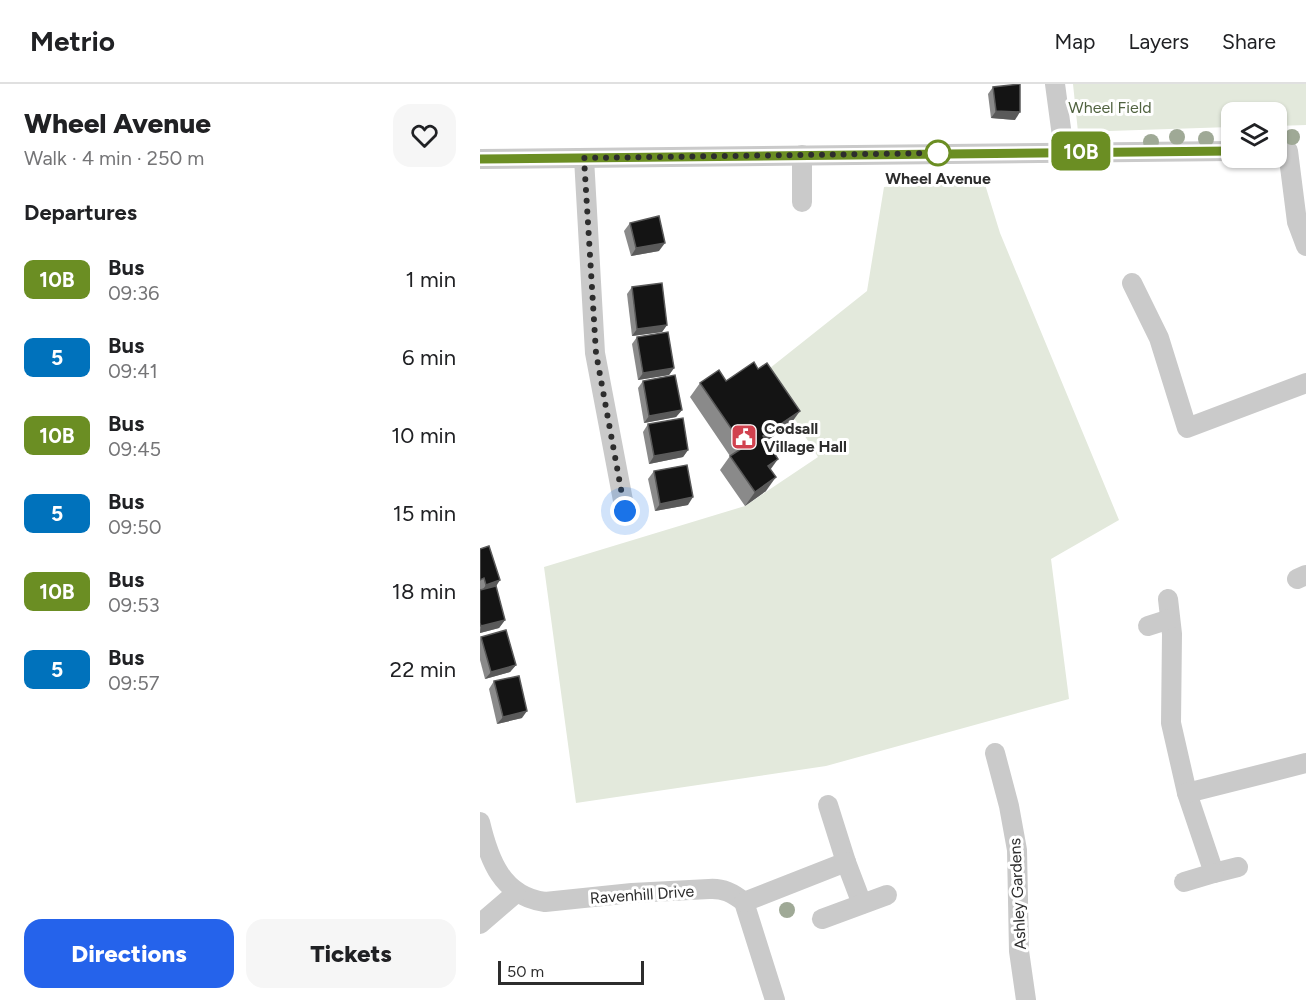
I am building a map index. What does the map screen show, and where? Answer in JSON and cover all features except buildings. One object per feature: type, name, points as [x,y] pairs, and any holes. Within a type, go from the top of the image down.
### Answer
[{"type":"street","points":[[1055,84],[1064,151]]},
{"type":"street","points":[[480,159],[1221,151]]},
{"type":"street","points":[[1290,151],[1297,222],[1306,246]]},
{"type":"street","points":[[802,155],[802,202]]},
{"type":"street","points":[[584,158],[596,353],[625,511]]},
{"type":"street","points":[[1132,283],[1160,338],[1187,429],[1306,383]]},
{"type":"street","points":[[1148,626],[1169,609],[1171,723],[1187,793],[1214,873]]},
{"type":"street","name":"Ashley Gardens","points":[[995,753],[1010,806],[1017,850],[1019,951],[1026,1000]]},
{"type":"street","points":[[1187,793],[1306,763]]},
{"type":"street","points":[[828,805],[862,904]]},
{"type":"street","points":[[480,822],[487,853],[502,879],[516,893],[480,924]]},
{"type":"street","points":[[775,1000],[744,902],[846,862]]},
{"type":"street","points":[[1184,882],[1238,867]]},
{"type":"street","name":"Ravenhill Drive","points":[[516,893],[531,900],[545,902],[632,892],[719,888],[735,894],[744,902]]},
{"type":"street","points":[[822,919],[887,896]]},
{"type":"green space","name":"Wheel Field","points":[[1073,84],[1306,84],[1306,125],[1287,126],[1287,102],[1221,102],[1221,127],[1078,132]]},
{"type":"green space","points":[[983,178],[1000,233],[1119,520],[1051,559],[1069,699],[826,766],[576,803],[544,567],[745,506],[818,457],[765,372],[867,291],[884,187]]},
{"type":"bus line","name":"10B","points":[[480,159],[1221,151]]},
{"type":"place","name":"Wheel Avenue","points":[[938,153]]},
{"type":"place","name":"Codsall Village Hall","points":[[744,437]]},
{"type":"route","points":[[625,511],[596,353],[584,158],[945,153],[938,153]]}]
